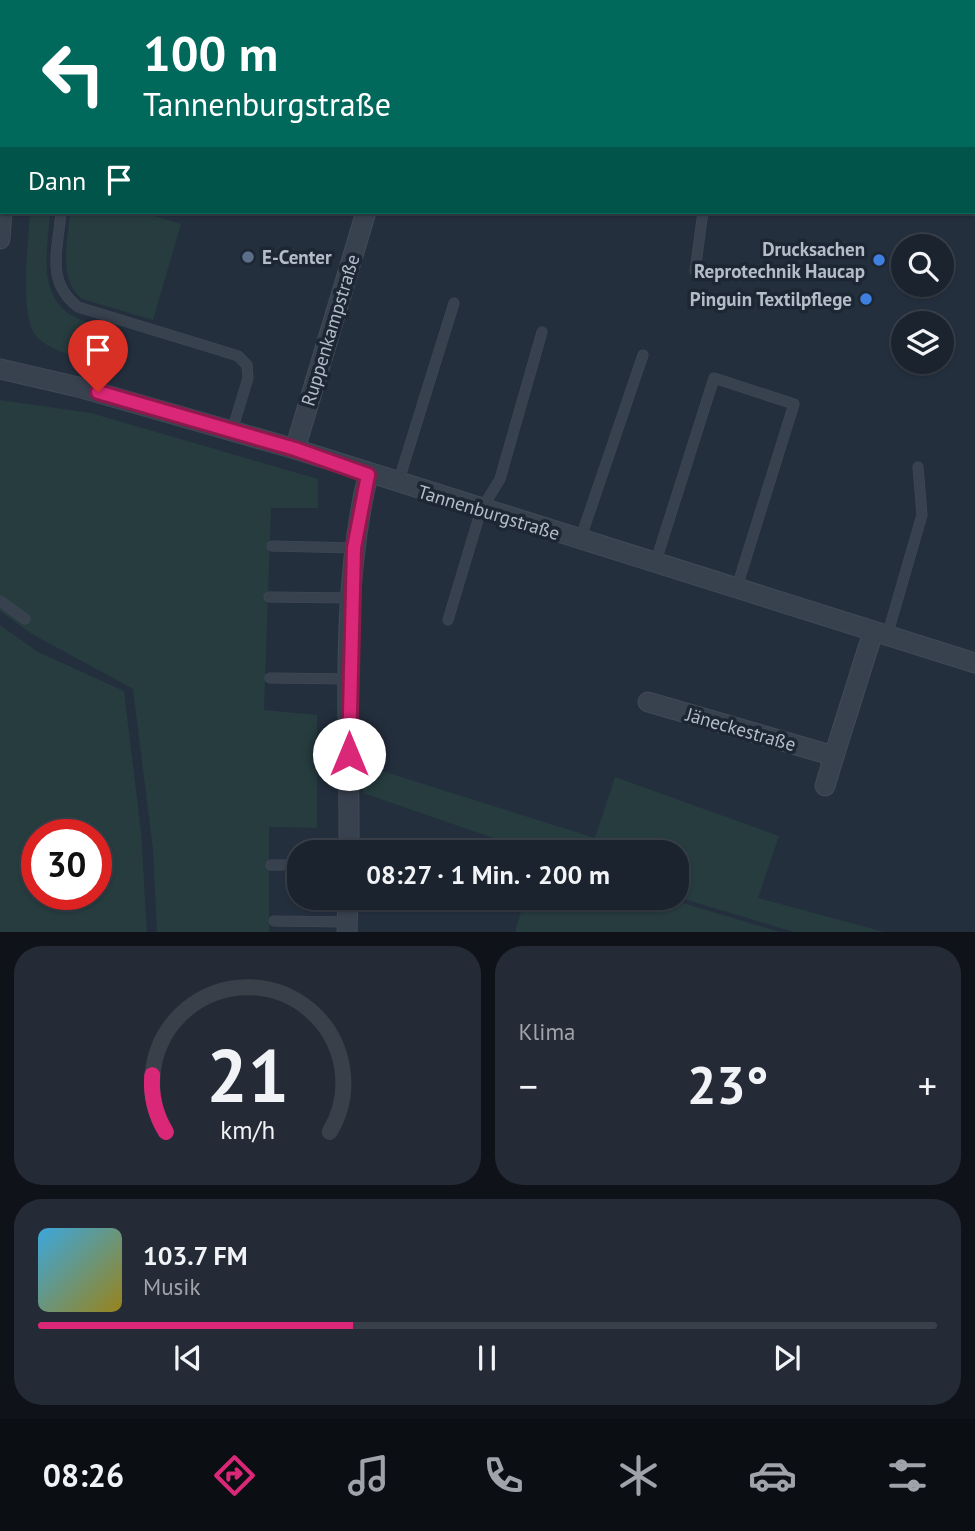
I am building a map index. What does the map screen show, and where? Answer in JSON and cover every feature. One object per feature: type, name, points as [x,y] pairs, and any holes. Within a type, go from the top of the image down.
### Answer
[{"type":"street","points":[[0,239],[2,214]]},
{"type":"street","name":"Ruppenkampstraße","points":[[295,449],[365,214]]},
{"type":"street","name":"Tannenburgstraße","points":[[0,369],[78,387],[295,449],[368,475],[975,663]]},
{"type":"street","points":[[349,840],[354,548],[368,475]]},
{"type":"street","points":[[825,786],[880,634]]},
{"type":"street","name":"Jäneckestraße","points":[[648,702],[834,755]]},
{"type":"lane","points":[[61,214],[56,275],[62,294],[78,307],[238,356],[247,365],[248,378],[232,431]]},
{"type":"lane","points":[[695,271],[703,214]]},
{"type":"lane","points":[[398,484],[454,303]]},
{"type":"lane","points":[[448,620],[481,510],[500,479],[542,332]]},
{"type":"lane","points":[[580,541],[643,355]]},
{"type":"lane","points":[[655,564],[714,378],[794,404],[736,590]]},
{"type":"lane","points":[[880,634],[922,515],[918,467]]},
{"type":"lane","points":[[272,546],[354,548]]},
{"type":"lane","points":[[269,597],[352,598]]},
{"type":"lane","points":[[0,601],[25,619]]},
{"type":"lane","points":[[270,678],[350,679]]},
{"type":"lane","points":[[271,865],[287,864]]},
{"type":"lane","points":[[274,921],[347,927]]},
{"type":"green space","points":[[30,214],[50,214],[47,270],[54,296],[61,307],[78,319],[120,332],[111,364],[74,356],[39,339],[32,329],[28,315]]},
{"type":"green space","points":[[70,214],[148,214],[181,224],[153,320],[82,299],[69,281],[66,247]]},
{"type":"green space","points":[[0,400],[91,413],[318,479],[318,508],[271,508],[264,710],[317,715],[317,828],[269,827],[269,932],[157,932],[153,849],[133,689],[32,634],[0,611]]},
{"type":"green space","points":[[0,625],[38,652],[124,691],[141,832],[147,932],[0,932]]},
{"type":"green space","points":[[363,765],[595,838],[615,777],[779,836],[758,898],[884,932],[794,932],[689,901],[689,840],[499,840],[363,793]]},
{"type":"green space","points":[[689,905],[780,932],[515,932],[521,910],[689,910]]},
{"type":"place","name":"E-Center","points":[[248,257]]},
{"type":"place","name":"Drucksachen Reprotechnik Haucap","points":[[879,260]]},
{"type":"place","name":"Pinguin Textilpflege","points":[[866,299]]},
{"type":"route","points":[[98,392],[295,449],[368,475],[354,548],[349,642],[349,754]]}]
